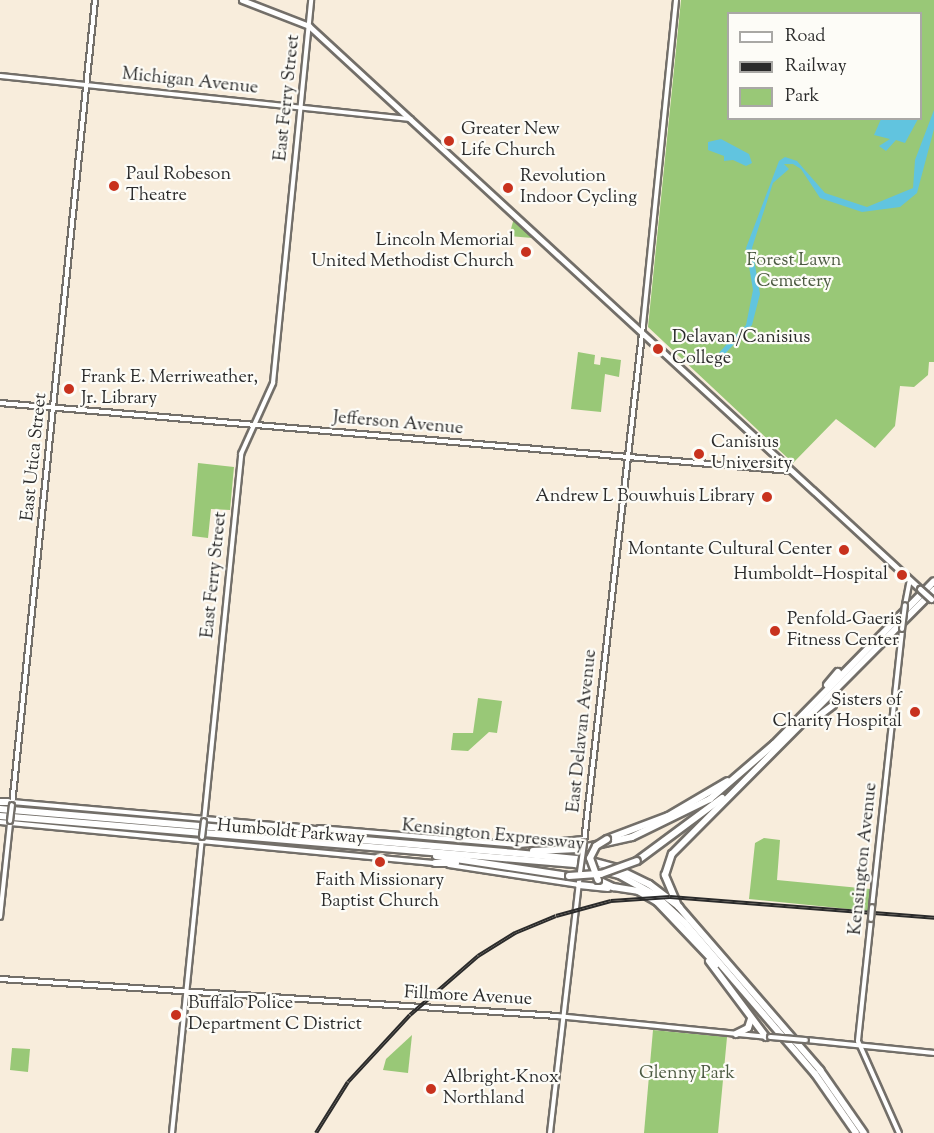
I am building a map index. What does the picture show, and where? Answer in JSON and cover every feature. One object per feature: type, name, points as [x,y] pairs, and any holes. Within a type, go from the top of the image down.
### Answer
[{"type":"highway","points":[[516,853],[578,849],[632,837],[689,812],[737,776],[812,705],[934,581]]},
{"type":"highway","points":[[679,907],[666,881],[669,859],[740,786],[792,737],[934,590]]},
{"type":"highway","points":[[812,705],[838,672]]},
{"type":"highway","points":[[792,737],[833,705]]},
{"type":"highway","points":[[613,888],[598,880],[590,858],[596,846],[607,838],[668,816],[737,776]]},
{"type":"highway","points":[[435,863],[498,867],[569,876],[607,873],[637,861],[740,786]]},
{"type":"highway","points":[[0,802],[11,803]]},
{"type":"highway","name":"Kensington Expressway","points":[[0,809],[359,838],[516,853],[613,867],[644,881],[679,907],[820,1070],[864,1133]]},
{"type":"highway","name":"Kensington Expressway","points":[[0,816],[575,864],[629,880],[673,910],[815,1074],[856,1133]]},
{"type":"highway","points":[[292,826],[359,838]]},
{"type":"highway","points":[[418,851],[498,867]]},
{"type":"highway","points":[[579,885],[613,888],[646,895],[691,937],[758,1007]]},
{"type":"highway","points":[[691,937],[751,1019],[768,1037]]},
{"type":"highway","points":[[736,1034],[748,1028],[751,1019]]},
{"type":"main road","points":[[242,0],[309,26],[932,601]]},
{"type":"street","name":"East Utica Street","points":[[0,917],[95,0]]},
{"type":"street","name":"East Ferry Street","points":[[172,1133],[241,454],[273,383],[311,0]]},
{"type":"street","name":"East Delavan Avenue","points":[[550,1133],[642,332],[676,0]]},
{"type":"street","name":"Michigan Avenue","points":[[0,76],[412,119]]},
{"type":"street","name":"Jefferson Avenue","points":[[0,404],[793,471]]},
{"type":"street","name":"Kensington Avenue","points":[[859,1046],[904,605],[910,580]]},
{"type":"street","name":"Humboldt Parkway","points":[[11,803],[511,845],[584,841]]},
{"type":"street","name":"Humboldt Parkway","points":[[0,822],[202,838],[435,863],[579,885]]},
{"type":"street","name":"Fillmore Avenue","points":[[0,979],[186,994],[564,1016],[934,1053]]},
{"type":"street","points":[[859,1046],[899,1133]]},
{"type":"street","points":[[867,1061],[867,1051],[873,1047]]},
{"type":"green space","name":"Forest Lawn Cemetery","points":[[681,0],[934,0],[934,362],[929,362],[928,375],[914,387],[900,386],[895,426],[875,448],[836,419],[793,463],[648,327]]},
{"type":"green space","points":[[514,218],[532,236],[532,238],[509,236]]},
{"type":"green space","points":[[578,352],[595,355],[594,364],[600,365],[601,357],[621,360],[619,377],[605,374],[601,412],[571,409]]},
{"type":"green space","points":[[198,463],[234,467],[230,510],[211,509],[208,538],[192,536]]},
{"type":"green space","points":[[478,698],[502,701],[497,733],[489,732],[468,751],[451,750],[453,733],[473,733]]},
{"type":"green space","points":[[764,838],[780,840],[777,880],[870,889],[868,911],[749,899],[755,843]]},
{"type":"green space","name":"Glenny Park","points":[[653,1030],[727,1037],[718,1133],[644,1133]]},
{"type":"green space","points":[[412,1035],[408,1073],[383,1070],[386,1059]]},
{"type":"green space","points":[[12,1048],[30,1049],[28,1072],[10,1070]]},
{"type":"water","points":[[934,110],[934,129],[917,193],[900,207],[862,212],[820,198],[801,169],[793,164],[784,164],[789,169],[773,183],[752,248],[760,294],[752,325],[722,357],[719,353],[746,325],[753,290],[746,248],[779,161],[785,157],[797,161],[825,193],[867,207],[913,188],[915,160]]},
{"type":"water","points":[[880,120],[917,120],[905,143],[896,140],[886,151],[879,146],[890,139],[874,135]]},
{"type":"water","points":[[721,139],[749,154],[752,163],[746,166],[733,160],[724,161],[724,156],[708,150],[708,142]]},
{"type":"railway","points":[[316,1133],[348,1082],[410,1015],[478,956],[515,933],[556,916],[611,901],[670,897],[934,918]]},
{"type":"place","name":"Greater New Life Church","points":[[449,141]]},
{"type":"place","name":"Paul Robeson Theatre","points":[[114,186]]},
{"type":"place","name":"Revolution Indoor Cycling","points":[[508,188]]},
{"type":"place","name":"Lincoln Memorial United Methodist Church","points":[[526,252]]},
{"type":"place","name":"Delavan/Canisius College","points":[[658,349]]},
{"type":"place","name":"Frank E. Merriweather, Jr. Library","points":[[69,389]]},
{"type":"place","name":"Canisius University","points":[[699,454]]},
{"type":"place","name":"Andrew L Bouwhuis Library","points":[[767,497]]},
{"type":"place","name":"Montante Cultural Center","points":[[844,550]]},
{"type":"place","name":"Humboldt–Hospital","points":[[902,575]]},
{"type":"place","name":"Penfold-Gaeris Fitness Center","points":[[775,631]]},
{"type":"place","name":"Sisters of Charity Hospital","points":[[915,712]]},
{"type":"place","name":"Faith Missionary Baptist Church","points":[[380,862]]},
{"type":"place","name":"Buffalo Police Department C District","points":[[176,1015]]},
{"type":"place","name":"Albright-Knox Northland","points":[[431,1089]]}]
